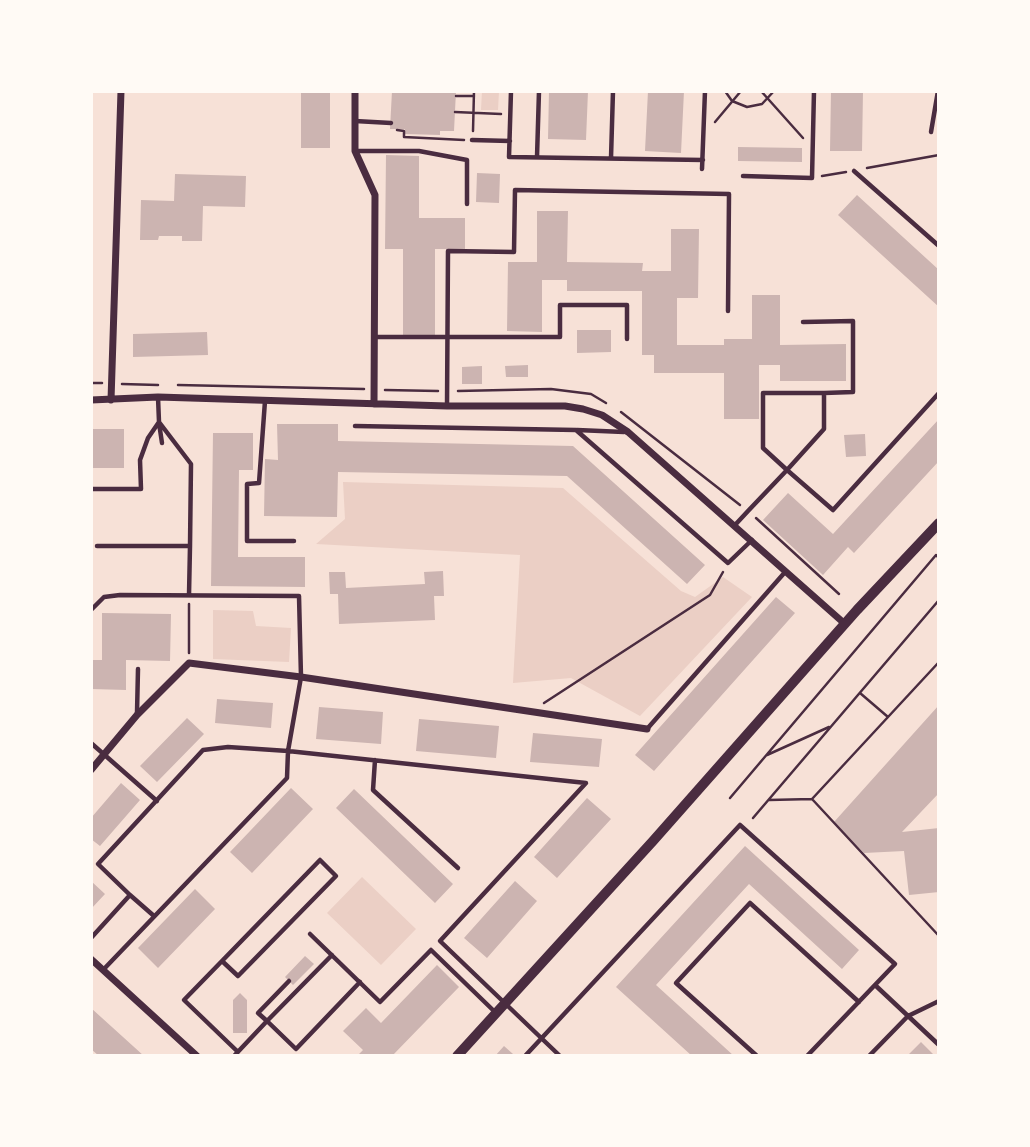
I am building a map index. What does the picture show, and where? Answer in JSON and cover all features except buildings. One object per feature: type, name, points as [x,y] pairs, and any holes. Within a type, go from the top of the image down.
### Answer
[{"type":"street","points":[[111,400],[121,91]]},
{"type":"street","points":[[355,91],[355,151],[374,195],[374,404]]},
{"type":"street","points":[[91,400],[158,397],[447,406],[565,406],[583,409],[602,415],[628,432],[845,624]]},
{"type":"street","points":[[457,1056],[939,523]]},
{"type":"street","points":[[91,770],[137,715],[189,663],[647,729]]},
{"type":"street","points":[[91,959],[197,1056]]},
{"type":"lane","points":[[511,91],[509,156],[703,160]]},
{"type":"lane","points":[[537,157],[538,91]]},
{"type":"lane","points":[[611,158],[613,91]]},
{"type":"lane","points":[[702,169],[705,91]]},
{"type":"lane","points":[[743,176],[812,178],[814,91]]},
{"type":"lane","points":[[930,132],[938,91]]},
{"type":"lane","points":[[355,121],[391,123]]},
{"type":"lane","points":[[472,140],[510,141]]},
{"type":"lane","points":[[355,151],[419,152],[467,160],[467,204]]},
{"type":"lane","points":[[854,170],[939,246]]},
{"type":"lane","points":[[119,173],[128,174]]},
{"type":"lane","points":[[447,406],[448,251],[514,252],[515,190],[729,194],[728,311]]},
{"type":"lane","points":[[375,337],[560,337],[560,305],[627,305],[627,339]]},
{"type":"lane","points":[[803,322],[853,321],[853,392],[763,393],[763,447],[833,510],[939,393]]},
{"type":"lane","points":[[735,525],[824,429],[824,393]]},
{"type":"lane","points":[[158,397],[162,443]]},
{"type":"lane","points":[[265,400],[259,483],[247,484],[247,541],[294,541]]},
{"type":"lane","points":[[91,489],[141,489],[140,460],[148,438],[159,422]]},
{"type":"lane","points":[[159,422],[191,464],[189,595]]},
{"type":"lane","points":[[355,426],[628,432]]},
{"type":"lane","points":[[576,429],[728,563],[752,540]]},
{"type":"lane","points":[[97,546],[190,546]]},
{"type":"lane","points":[[647,729],[787,570]]},
{"type":"lane","points":[[91,610],[104,597],[120,594],[299,596],[300,677],[288,751],[287,778],[103,970]]},
{"type":"lane","points":[[137,715],[138,669]]},
{"type":"lane","points":[[91,743],[157,801]]},
{"type":"lane","points":[[154,916],[98,864],[203,750],[228,747],[288,751],[586,783],[440,942],[560,1056]]},
{"type":"lane","points":[[375,760],[373,790],[458,868]]},
{"type":"lane","points":[[525,1056],[740,825],[895,964],[807,1056]]},
{"type":"lane","points":[[222,961],[237,976],[335,876],[320,860],[184,1000],[236,1054],[332,955]]},
{"type":"lane","points":[[91,939],[131,895]]},
{"type":"lane","points":[[757,1056],[677,984],[750,903],[859,1002]]},
{"type":"lane","points":[[310,934],[380,1002],[431,950],[496,1013]]},
{"type":"lane","points":[[289,981],[258,1013],[296,1049],[360,982]]},
{"type":"lane","points":[[875,985],[939,1045]]},
{"type":"lane","points":[[869,1056],[908,1016],[939,1001]]},
{"type":"path","points":[[395,130],[404,131],[404,137],[472,140],[474,91]]},
{"type":"path","points":[[725,91],[732,101],[747,107],[754,107],[768,100],[774,91]]},
{"type":"path","points":[[703,135],[743,91],[755,91]]},
{"type":"path","points":[[761,91],[813,149]]},
{"type":"path","points":[[456,96],[474,96]]},
{"type":"path","points":[[455,112],[510,114]]},
{"type":"path","points":[[812,178],[939,155]]},
{"type":"path","points":[[91,383],[448,391],[551,389],[591,394],[631,419],[748,511],[839,593]]},
{"type":"path","points":[[730,798],[936,555],[939,558]]},
{"type":"path","points":[[530,712],[710,595],[728,563]]},
{"type":"path","points":[[189,595],[189,663]]},
{"type":"path","points":[[753,818],[939,600]]},
{"type":"path","points":[[769,800],[812,799],[939,662]]},
{"type":"path","points":[[860,693],[888,717]]},
{"type":"path","points":[[766,755],[832,726]]},
{"type":"path","points":[[812,799],[939,936]]},
{"type":"shaded area","points":[[482,91],[499,91],[498,110],[481,110]]},
{"type":"shaded area","points":[[343,482],[563,488],[681,591],[695,597],[723,577],[752,597],[640,716],[571,678],[513,683],[520,555],[316,544],[345,519]]},
{"type":"shaded area","points":[[213,610],[253,611],[256,626],[291,628],[289,662],[213,659]]},
{"type":"shaded area","points":[[362,877],[416,929],[381,965],[327,913]]}]
